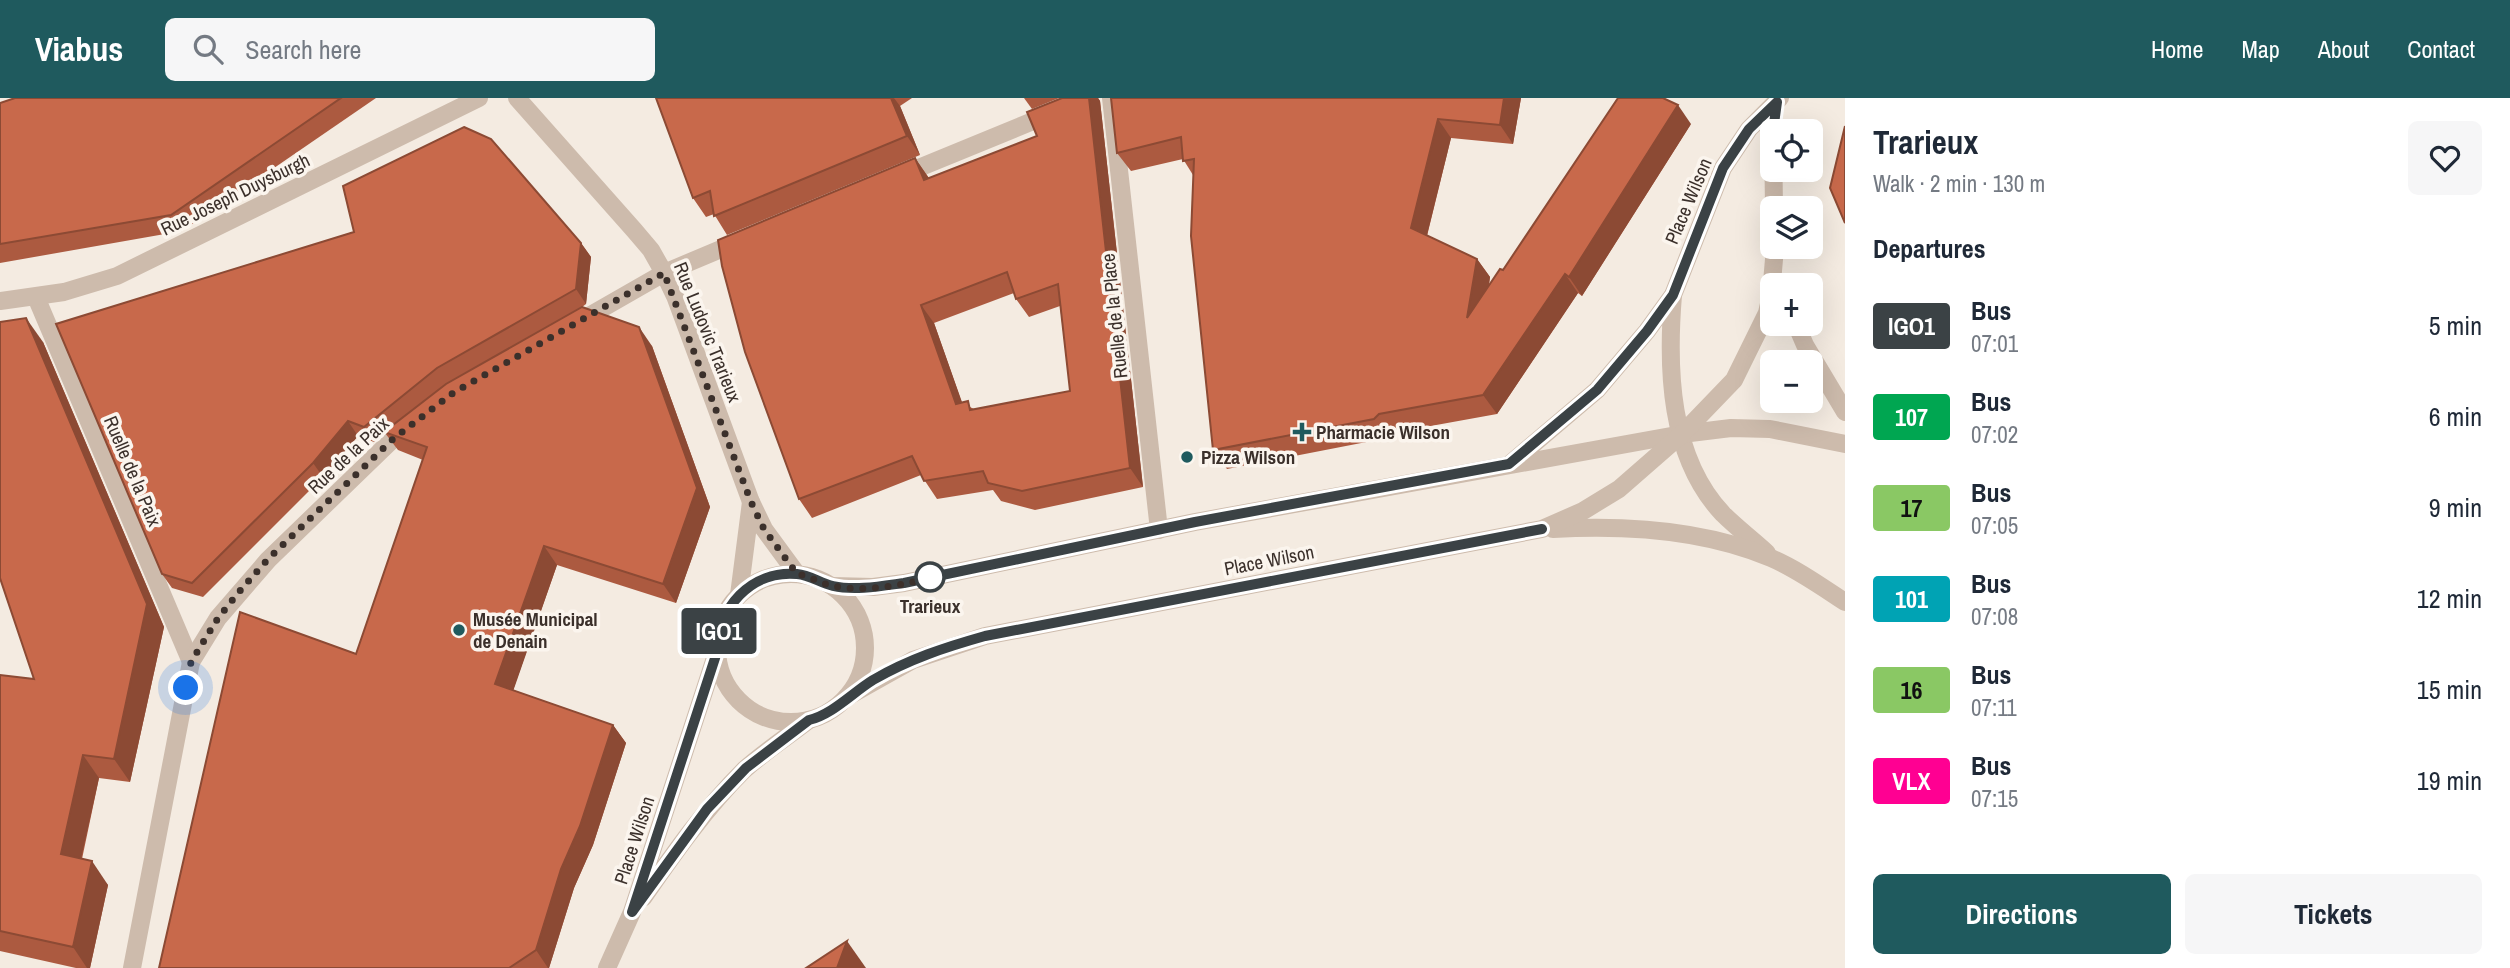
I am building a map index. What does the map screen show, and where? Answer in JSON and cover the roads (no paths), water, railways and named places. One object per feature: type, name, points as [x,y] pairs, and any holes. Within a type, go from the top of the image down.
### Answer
[{"type":"street","name":"Rue Joseph Duysburgh","points":[[0,301],[77,289],[117,276],[479,98]]},
{"type":"street","name":"Rue Ludovic Trarieux","points":[[517,98],[651,250],[664,273],[751,502],[764,529],[797,574]]},
{"type":"street","points":[[884,182],[1089,98]]},
{"type":"street","name":"Ruelle de la Place","points":[[1111,98],[1159,530]]},
{"type":"street","name":"Place Wilson","points":[[1509,464],[1597,390],[1626,358],[1673,295],[1723,168],[1749,129],[1776,99]]},
{"type":"street","name":"Place Wilson","points":[[1774,119],[1776,99]]},
{"type":"street","points":[[556,334],[664,273],[757,234]]},
{"type":"street","points":[[1673,295],[1670,357],[1672,382],[1682,434],[1693,470],[1722,513],[1772,558],[1845,602]]},
{"type":"street","name":"Ruelle de la Paix","points":[[36,297],[191,662]]},
{"type":"street","name":"Place Wilson","points":[[847,696],[913,660],[985,636],[1542,529],[1583,511],[1619,489],[1682,434],[1740,370],[1760,328]]},
{"type":"street","points":[[1802,336],[1815,364],[1845,412]]},
{"type":"street","name":"Rue de la Paix","points":[[132,968],[191,662],[218,618],[268,559],[393,439],[424,416]]},
{"type":"street","name":"Place Wilson","points":[[832,586],[873,587],[904,583],[1159,530],[1682,434],[1731,428],[1770,429],[1845,444]]},
{"type":"street","name":"Rue Ludovic Trarieux","points":[[739,595],[751,502]]},
{"type":"street","points":[[1542,529],[1598,527],[1655,532],[1721,543],[1772,558]]},
{"type":"street","name":"Place Wilson","points":[[784,574],[810,576],[832,586],[851,604],[865,638],[864,664],[855,686],[830,711],[809,720],[774,721],[752,711],[734,696],[718,664],[719,627],[730,605],[739,595],[760,581],[784,574]]},
{"type":"street","name":"Place Wilson","points":[[632,912],[717,652]]},
{"type":"street","name":"Place Wilson","points":[[632,912],[707,809],[746,768],[809,720]]},
{"type":"street","points":[[607,968],[632,912]]},
{"type":"place","name":"Pharmacie Wilson","points":[[1302,432]]},
{"type":"place","name":"Pizza Wilson","points":[[1187,457]]},
{"type":"place","name":"Trarieux","points":[[930,577]]},
{"type":"place","name":"Musée Municipal de Denain","points":[[459,630]]}]
